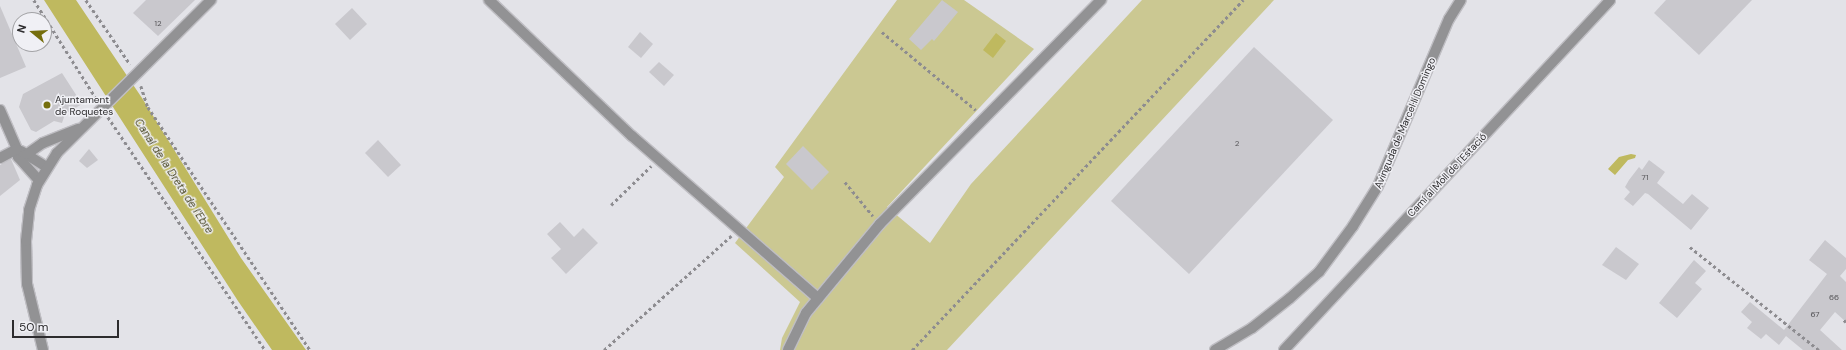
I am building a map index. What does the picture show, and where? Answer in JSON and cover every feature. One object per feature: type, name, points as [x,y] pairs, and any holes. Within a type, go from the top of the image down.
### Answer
[{"type":"street","points":[[43,350],[27,284],[26,241],[29,210],[39,180],[57,153],[211,0]]},
{"type":"street","points":[[489,0],[658,159],[818,298]]},
{"type":"street","points":[[788,350],[806,313],[880,224],[1101,0]]},
{"type":"street","name":"Avinguda de Marcel·lí Domingo","points":[[1215,350],[1252,328],[1290,298],[1319,272],[1353,226],[1378,186],[1449,19],[1461,0]]},
{"type":"street","name":"Camí al Moll de l'Estació","points":[[1284,350],[1610,0]]},
{"type":"street","points":[[0,110],[17,149],[18,157],[39,180]]},
{"type":"street","points":[[26,154],[43,143],[82,128]]},
{"type":"street","points":[[17,149],[48,167]]},
{"type":"street","points":[[0,158],[17,149]]},
{"type":"path","points":[[34,0],[105,105],[214,278],[265,350]]},
{"type":"path","points":[[86,0],[118,50],[137,73],[148,107],[310,350]]},
{"type":"path","points":[[912,350],[1243,0]]},
{"type":"path","points":[[882,32],[984,117]]},
{"type":"path","points":[[611,205],[658,159]]},
{"type":"path","points":[[845,182],[880,224]]},
{"type":"path","points":[[604,350],[739,229]]},
{"type":"path","points":[[1690,247],[1819,350]]},
{"type":"shaded area","points":[[897,0],[964,0],[1034,49],[887,207],[930,243],[971,184],[1142,0],[1274,0],[947,350],[780,350],[782,338],[800,302],[735,243],[784,177],[775,167]]},
{"type":"water","name":"Canal de la Dreta de l'Ebre","points":[[44,0],[76,0],[142,98],[241,258],[306,350],[272,350],[238,301]]},
{"type":"water","points":[[996,33],[1006,41],[993,58],[983,50]]},
{"type":"water","points":[[1631,154],[1636,155],[1635,158],[1628,160],[1615,175],[1608,169],[1619,157]]},
{"type":"building","points":[[146,0],[195,0],[158,36],[133,13]]},
{"type":"building","points":[[942,0],[958,12],[934,41],[932,39],[921,50],[909,39]]},
{"type":"building","points":[[1666,0],[1752,0],[1699,55],[1654,13]]},
{"type":"building","points":[[0,6],[12,34],[12,52],[20,52],[26,67],[0,78]]},
{"type":"building","points":[[352,8],[367,24],[350,40],[335,24]]},
{"type":"building","points":[[640,32],[653,44],[641,58],[628,47]]},
{"type":"building","points":[[1254,47],[1333,120],[1189,274],[1111,201]]},
{"type":"building","points":[[659,62],[674,75],[664,86],[649,72]]},
{"type":"building","name":"Ajuntament de Roquetes","points":[[62,73],[82,104],[65,114],[62,123],[54,121],[36,132],[31,130],[19,107],[23,94]]},
{"type":"building","points":[[378,140],[401,165],[388,177],[365,153]]},
{"type":"building","points":[[803,146],[829,172],[812,190],[786,164]]},
{"type":"building","points":[[89,149],[98,160],[87,168],[79,161]]},
{"type":"building","points":[[11,159],[20,180],[0,196],[0,165]]},
{"type":"building","points":[[1649,160],[1665,172],[1657,183],[1683,204],[1692,194],[1709,208],[1691,230],[1648,194],[1645,193],[1633,206],[1624,199],[1630,192],[1625,187],[1629,180],[1639,167],[1642,170]]},
{"type":"building","points":[[560,222],[574,237],[583,228],[598,243],[566,274],[551,258],[561,249],[547,234]]},
{"type":"building","points":[[1825,240],[1846,258],[1846,269],[1840,276],[1846,282],[1846,322],[1835,312],[1820,330],[1842,350],[1803,350],[1786,336],[1779,345],[1766,334],[1761,339],[1747,328],[1752,322],[1741,312],[1750,302],[1784,330],[1827,274],[1809,260]]},
{"type":"building","points":[[1616,247],[1639,264],[1626,280],[1602,265]]},
{"type":"building","points":[[1694,260],[1706,271],[1695,283],[1702,289],[1677,318],[1659,303]]},
{"type":"place","name":"Ajuntament de Roquetes","points":[[47,105]]}]
